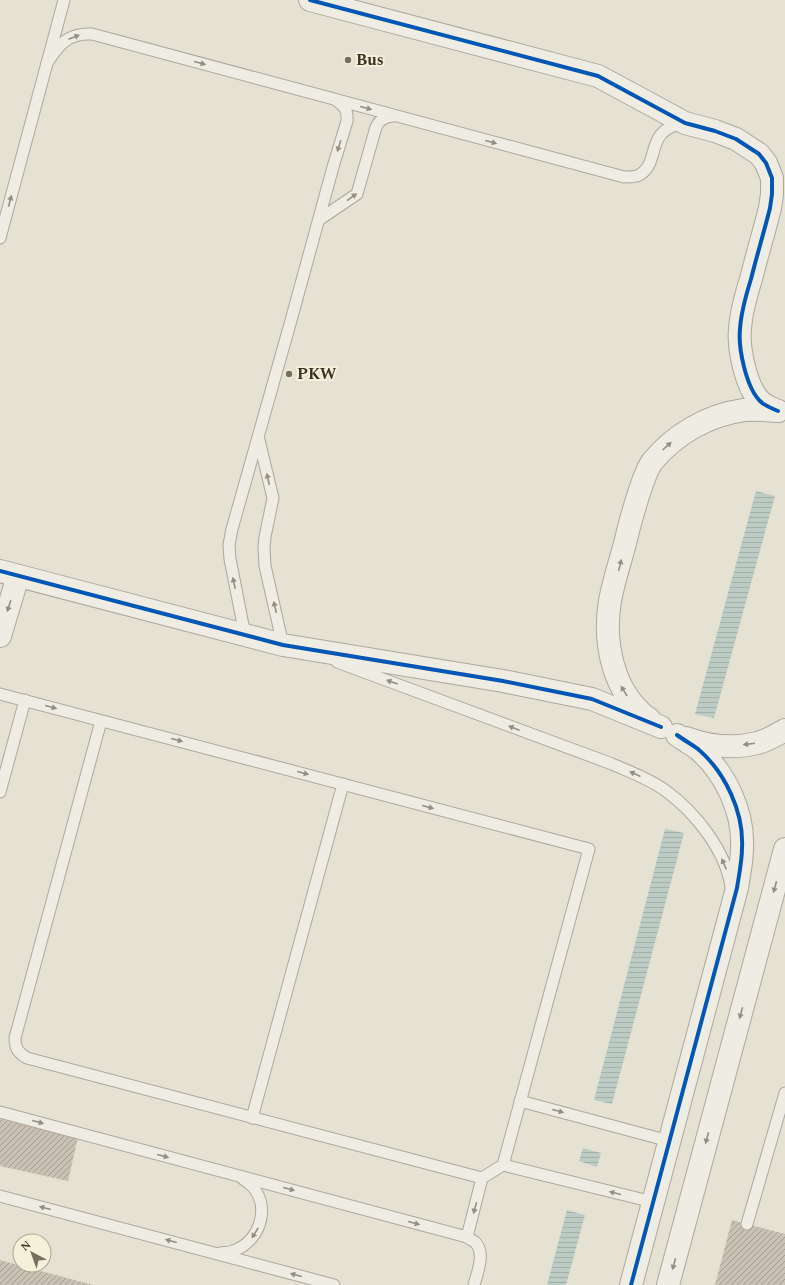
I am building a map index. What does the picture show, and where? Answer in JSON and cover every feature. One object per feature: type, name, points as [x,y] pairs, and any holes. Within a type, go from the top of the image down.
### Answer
[{"type":"street","points":[[310,0],[598,76],[685,123],[715,131],[736,139],[759,154],[766,163],[772,178],[772,194],[770,208],[742,312],[739,331],[741,350],[751,389],[759,400],[766,406],[782,412]]},
{"type":"street","points":[[631,1285],[737,888],[742,848],[742,830],[737,809],[730,791],[710,761],[698,749],[644,716],[632,703],[622,687],[613,666],[609,643],[608,624],[610,601],[637,497],[650,464],[679,436],[711,419],[744,410],[782,412]]},
{"type":"street","points":[[0,636],[9,573],[289,646],[503,681],[592,699],[694,741],[724,746],[757,743],[775,736],[785,730]]},
{"type":"street","points":[[668,1285],[785,849]]},
{"type":"lane","points":[[0,238],[64,0]]},
{"type":"lane","points":[[47,63],[54,51],[62,43],[72,37],[82,34],[92,34],[624,177],[636,176],[645,170],[651,160],[656,143],[661,134],[667,128],[685,123]]},
{"type":"lane","points":[[245,635],[233,575],[229,545],[236,511],[347,121],[347,114],[344,106],[335,100]]},
{"type":"lane","points":[[320,219],[357,194],[378,121],[386,117],[394,116]]},
{"type":"lane","points":[[258,438],[273,498],[265,536],[265,566],[289,646],[402,686],[612,764],[666,790],[690,812],[712,839],[726,868],[730,881],[732,893],[729,916]]},
{"type":"lane","points":[[0,694],[589,849],[503,1164],[482,1178],[467,1237]]},
{"type":"lane","points":[[0,792],[25,700]]},
{"type":"lane","points":[[101,721],[16,1038],[17,1049],[20,1054],[27,1058],[482,1178]]},
{"type":"lane","points":[[252,1118],[343,784]]},
{"type":"lane","points":[[747,1224],[785,1093]]},
{"type":"lane","points":[[520,1101],[669,1141]]},
{"type":"lane","points":[[0,1112],[467,1237],[476,1243],[480,1252],[479,1265],[474,1285]]},
{"type":"lane","points":[[503,1164],[653,1202]]},
{"type":"lane","points":[[215,1253],[232,1252],[247,1243],[257,1232],[262,1216],[261,1202],[253,1187],[239,1176]]},
{"type":"lane","points":[[0,1196],[334,1285]]},
{"type":"shaded area","points":[[756,491],[775,496],[714,718],[695,714]]},
{"type":"shaded area","points":[[665,829],[684,833],[612,1104],[594,1100]]},
{"type":"shaded area","points":[[583,1148],[601,1153],[597,1167],[579,1161]]},
{"type":"shaded area","points":[[567,1210],[585,1215],[566,1285],[547,1285]]},
{"type":"building","points":[[0,1119],[78,1137],[68,1181],[0,1166]]},
{"type":"building","points":[[732,1220],[785,1234],[785,1285],[715,1285]]},
{"type":"building","points":[[0,1260],[12,1263],[12,1273],[48,1273],[93,1285],[0,1285]]},
{"type":"cycle path","points":[[310,0],[598,76],[685,123],[715,131],[736,139],[759,154],[766,163],[772,178],[772,194],[770,208],[743,310],[740,329],[740,346],[747,377],[755,395],[768,407],[778,411]]},
{"type":"cycle path","points":[[0,571],[283,645],[503,681],[592,699],[661,727]]},
{"type":"cycle path","points":[[631,1285],[737,888],[742,858],[742,834],[740,821],[731,794],[717,769],[708,758],[698,749],[677,735]]},
{"type":"place","name":"Bus","points":[[348,60]]},
{"type":"place","name":"PKW","points":[[289,374]]}]
